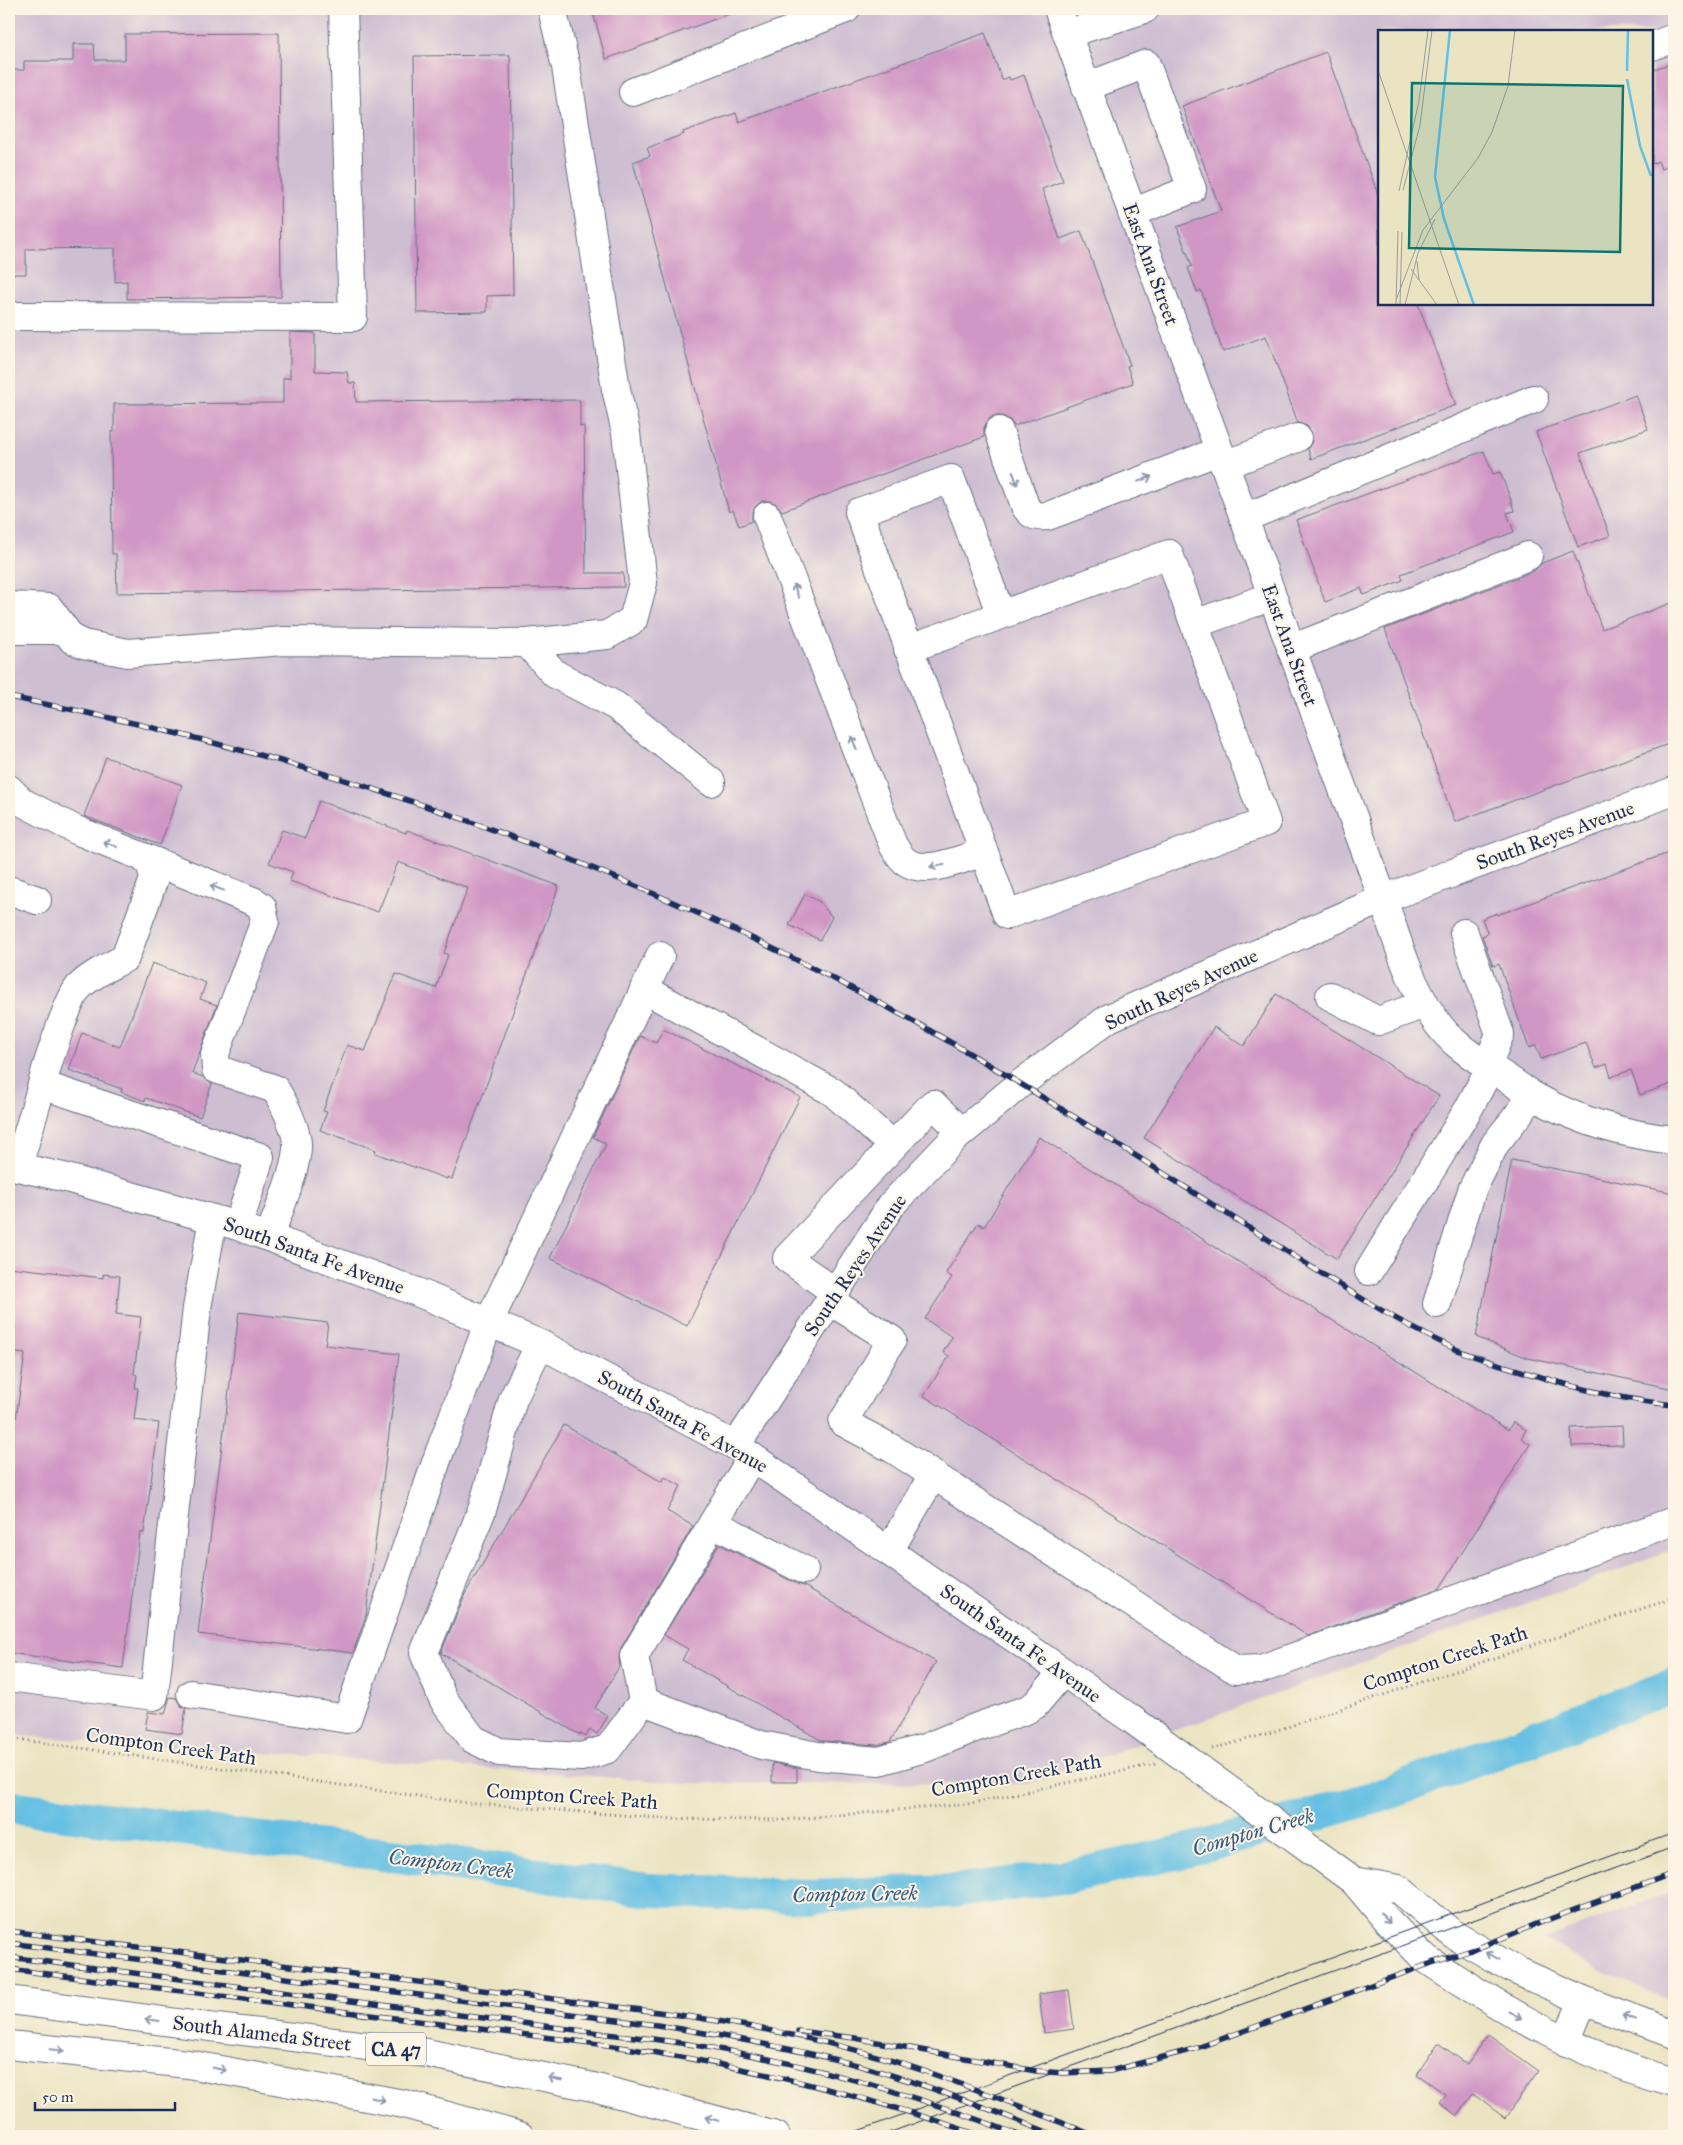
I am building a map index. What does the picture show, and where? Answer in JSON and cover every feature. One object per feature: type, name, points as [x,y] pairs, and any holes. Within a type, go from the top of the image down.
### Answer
[{"type":"main road","points":[[9,316],[353,317],[343,9]]},
{"type":"main road","points":[[9,606],[49,608],[72,639],[83,644],[128,653],[284,641],[527,643],[607,636],[633,620],[643,583],[626,433],[614,380],[566,67],[552,9]]},
{"type":"main road","points":[[633,92],[846,9]]},
{"type":"main road","name":"East Ana Street","points":[[1058,9],[1402,954],[1418,992],[1434,1018],[1452,1040],[1470,1055],[1534,1096],[1574,1115],[1612,1128],[1674,1140]]},
{"type":"main road","points":[[1067,34],[1145,9]]},
{"type":"main road","points":[[1653,46],[1674,38]]},
{"type":"main road","points":[[1086,87],[1146,64],[1192,189],[1132,213]]},
{"type":"main road","points":[[1244,518],[1534,399]]},
{"type":"main road","points":[[999,431],[1025,506],[1029,514],[1038,517],[1048,516],[1222,458],[1297,438]]},
{"type":"main road","points":[[908,649],[1169,554],[1266,822],[1007,915],[908,649],[859,512],[951,479],[1000,615]]},
{"type":"main road","points":[[767,516],[893,845],[905,861],[925,867],[944,865],[983,852]]},
{"type":"main road","points":[[1291,649],[1528,556]]},
{"type":"main road","points":[[1195,624],[1272,596]]},
{"type":"main road","points":[[9,630],[64,630]]},
{"type":"main road","points":[[527,643],[555,674],[616,706],[711,782]]},
{"type":"main road","points":[[9,789],[22,802],[76,830],[256,902],[262,907],[265,921],[214,1059],[216,1069],[274,1089],[296,1134],[296,1156],[269,1237]]},
{"type":"main road","name":"South Reyes Avenue","points":[[643,1701],[634,1656],[713,1523],[744,1452],[833,1297],[892,1204],[962,1132],[1020,1084],[1109,1018],[1383,899],[1674,791]]},
{"type":"main road","points":[[14,1165],[47,1066],[78,988],[90,977],[125,958],[154,879],[151,865],[144,858]]},
{"type":"main road","points":[[9,890],[37,900]]},
{"type":"main road","points":[[1369,1271],[1469,1108],[1488,1067],[1500,1034],[1464,933]]},
{"type":"main road","points":[[191,1694],[347,1719],[440,1451],[489,1322],[660,956]]},
{"type":"main road","points":[[644,989],[833,1092],[893,1146]]},
{"type":"main road","points":[[1330,996],[1378,1021],[1425,1004]]},
{"type":"main road","points":[[9,1677],[154,1696],[197,1308],[225,1222],[260,1157],[42,1085]]},
{"type":"main road","points":[[1437,1304],[1472,1190],[1495,1144],[1534,1096]]},
{"type":"main road","points":[[962,1132],[933,1104],[787,1258],[833,1297],[892,1340],[843,1422],[893,1449],[1236,1670],[1261,1669],[1674,1521]]},
{"type":"main road","name":"South Santa Fe Avenue","points":[[14,1165],[225,1222],[417,1292],[540,1344],[744,1452],[1063,1672],[1354,1881],[1385,1918],[1423,1957],[1492,2003],[1566,2042],[1651,2076],[1674,2082]]},
{"type":"main road","points":[[540,1344],[513,1398],[482,1510],[424,1653],[443,1699],[473,1739],[499,1752],[582,1757],[608,1749],[643,1701],[761,1746],[818,1756],[879,1761],[925,1748],[1026,1710],[1035,1705],[1063,1672]]},
{"type":"main road","points":[[889,1552],[933,1475]]},
{"type":"main road","points":[[713,1523],[804,1570]]},
{"type":"main road","name":"South Santa Fe Avenue","points":[[1354,1881],[1398,1889],[1454,1935],[1515,1970],[1583,2000],[1674,2034]]},
{"type":"main road","name":"South Alameda Street","points":[[9,2000],[193,2026],[426,2053],[593,2087],[776,2136]]},
{"type":"main road","points":[[1566,2042],[1583,2000]]},
{"type":"main road","name":"South Alameda Street","points":[[9,2045],[188,2064],[404,2104],[520,2136]]},
{"type":"path","name":"Compton Creek Path","points":[[1224,1746],[1674,1598]]},
{"type":"path","name":"Compton Creek Path","points":[[9,1738],[467,1803],[672,1819],[781,1820],[968,1804],[1133,1768]]},
{"type":"shaded area","points":[[9,9],[1674,9],[1674,1550],[1027,1784],[688,1783],[9,1735]]},
{"type":"shaded area","points":[[1674,1891],[1674,2000],[1604,1973],[1544,1939]]},
{"type":"building","points":[[592,9],[737,9],[737,11],[606,59]]},
{"type":"building","points":[[279,33],[281,297],[127,299],[127,281],[115,282],[115,248],[26,249],[26,274],[9,274],[9,70],[24,70],[24,61],[73,61],[73,44],[94,44],[95,60],[125,60],[125,34]]},
{"type":"building","points":[[985,33],[1002,80],[1009,77],[1010,80],[1024,75],[1063,181],[1042,189],[1060,239],[1081,231],[1130,365],[1127,366],[1133,383],[1014,426],[1010,420],[1002,416],[993,416],[988,420],[984,428],[984,437],[782,511],[776,504],[762,501],[755,507],[752,521],[739,526],[733,510],[729,512],[633,162],[650,156],[647,148],[684,134],[683,132],[736,113],[739,122]]},
{"type":"building","points":[[1326,52],[1378,194],[1378,305],[1418,305],[1456,405],[1311,459],[1308,449],[1312,441],[1312,433],[1307,426],[1298,423],[1266,336],[1223,352],[1201,290],[1197,292],[1188,268],[1192,266],[1177,227],[1221,211],[1182,106]]},
{"type":"building","points":[[510,55],[513,295],[487,296],[487,312],[417,313],[414,56]]},
{"type":"building","points":[[1674,62],[1674,164],[1661,169],[1658,161],[1653,164],[1653,70]]},
{"type":"building","points":[[290,332],[315,333],[315,371],[347,372],[349,383],[355,383],[356,402],[580,400],[580,427],[584,426],[586,573],[623,573],[624,587],[117,593],[116,554],[112,554],[111,432],[114,432],[114,404],[283,403],[283,378],[290,378]]},
{"type":"building","points":[[1636,395],[1648,429],[1580,453],[1610,536],[1578,547],[1536,432]]},
{"type":"building","points":[[1484,451],[1493,474],[1500,472],[1511,500],[1514,511],[1507,513],[1514,532],[1401,574],[1403,580],[1364,595],[1361,588],[1325,602],[1296,520]]},
{"type":"building","points":[[1573,551],[1602,629],[1674,602],[1674,742],[1455,822],[1385,629],[1534,571],[1542,563]]},
{"type":"building","points":[[106,757],[182,785],[160,845],[84,816]]},
{"type":"building","points":[[319,801],[406,833],[407,830],[559,886],[452,1179],[447,1177],[447,1179],[375,1153],[376,1150],[320,1130],[327,1112],[323,1111],[347,1045],[365,1051],[396,974],[436,988],[448,955],[444,953],[468,888],[398,862],[378,912],[290,881],[293,872],[269,863],[282,830],[305,838]]},
{"type":"building","points":[[1674,851],[1674,1083],[1640,1095],[1631,1070],[1611,1077],[1607,1064],[1596,1068],[1586,1043],[1541,1059],[1536,1045],[1529,1048],[1499,964],[1493,966],[1482,936],[1488,934],[1482,919]]},
{"type":"building","points":[[805,894],[820,902],[832,917],[820,940],[789,925]]},
{"type":"building","points":[[152,963],[206,983],[200,999],[217,1005],[192,1073],[203,1077],[212,1084],[200,1117],[146,1098],[145,1101],[121,1092],[122,1089],[69,1070],[82,1033],[120,1047]]},
{"type":"building","points":[[1276,994],[1439,1096],[1337,1259],[1144,1138],[1214,1027],[1244,1046]]},
{"type":"building","points":[[663,1029],[800,1097],[687,1326],[550,1258],[606,1144],[593,1137],[640,1036],[656,1043]]},
{"type":"building","points":[[1039,1137],[1508,1430],[1513,1422],[1526,1430],[1521,1438],[1530,1444],[1440,1588],[1308,1636],[924,1396],[949,1356],[943,1352],[952,1337],[925,1319],[952,1277],[946,1273],[978,1223],[984,1227]]},
{"type":"building","points":[[1512,1160],[1674,1193],[1674,1389],[1528,1358],[1476,1337]]},
{"type":"building","points":[[9,1267],[103,1278],[103,1274],[120,1276],[116,1314],[141,1317],[134,1374],[137,1375],[135,1388],[138,1388],[134,1420],[159,1423],[144,1533],[140,1533],[123,1668],[9,1653],[9,1469],[25,1354],[9,1352]]},
{"type":"building","points":[[239,1312],[328,1323],[325,1345],[399,1354],[366,1615],[353,1653],[198,1634]]},
{"type":"building","points":[[564,1425],[662,1482],[665,1477],[681,1486],[667,1511],[693,1526],[621,1648],[620,1665],[595,1708],[608,1716],[597,1734],[590,1729],[586,1737],[441,1653],[465,1594]]},
{"type":"building","points":[[1622,1426],[1623,1445],[1572,1446],[1571,1428]]},
{"type":"building","points":[[719,1544],[804,1586],[936,1662],[890,1742],[877,1745],[822,1741],[682,1660],[688,1649],[664,1635]]},
{"type":"building","points":[[170,1697],[176,1698],[181,1706],[186,1708],[182,1734],[145,1729],[148,1712],[165,1714]]},
{"type":"building","points":[[772,1763],[797,1768],[797,1782],[772,1782]]},
{"type":"building","points":[[1069,1990],[1074,2029],[1044,2033],[1039,1994]]},
{"type":"building","points":[[1488,2035],[1539,2071],[1505,2118],[1473,2094],[1457,2116],[1439,2102],[1445,2094],[1417,2074],[1438,2043],[1467,2064]]},
{"type":"waterway","name":"Compton Creek","points":[[9,1807],[649,1890],[811,1896],[954,1891],[1071,1876],[1190,1850],[1383,1795],[1674,1685]]},
{"type":"tram line","points":[[844,2136],[1674,1833]]},
{"type":"tram line","points":[[880,2136],[1674,1847]]},
{"type":"railway","points":[[9,697],[128,722],[246,751],[362,785],[478,824],[591,868],[703,916],[813,968],[920,1025],[1041,1096],[1345,1288],[1398,1320],[1453,1348],[1472,1356],[1566,1384],[1620,1397],[1674,1405]]},
{"type":"railway","points":[[798,2031],[855,2038],[1036,2071],[1063,2073],[1110,2071],[1194,2049],[1478,1948],[1539,1923],[1674,1873]]},
{"type":"railway","points":[[9,1931],[658,2012],[758,2028],[857,2050],[889,2060],[987,2094],[1095,2136]]},
{"type":"railway","points":[[9,1943],[657,2025],[734,2038],[886,2073],[960,2098],[1057,2136]]},
{"type":"railway","points":[[9,1957],[713,2048],[766,2058],[869,2084],[971,2117],[1021,2136]]},
{"type":"railway","points":[[9,1969],[607,2045],[703,2061],[842,2093],[935,2120],[981,2136]]}]
